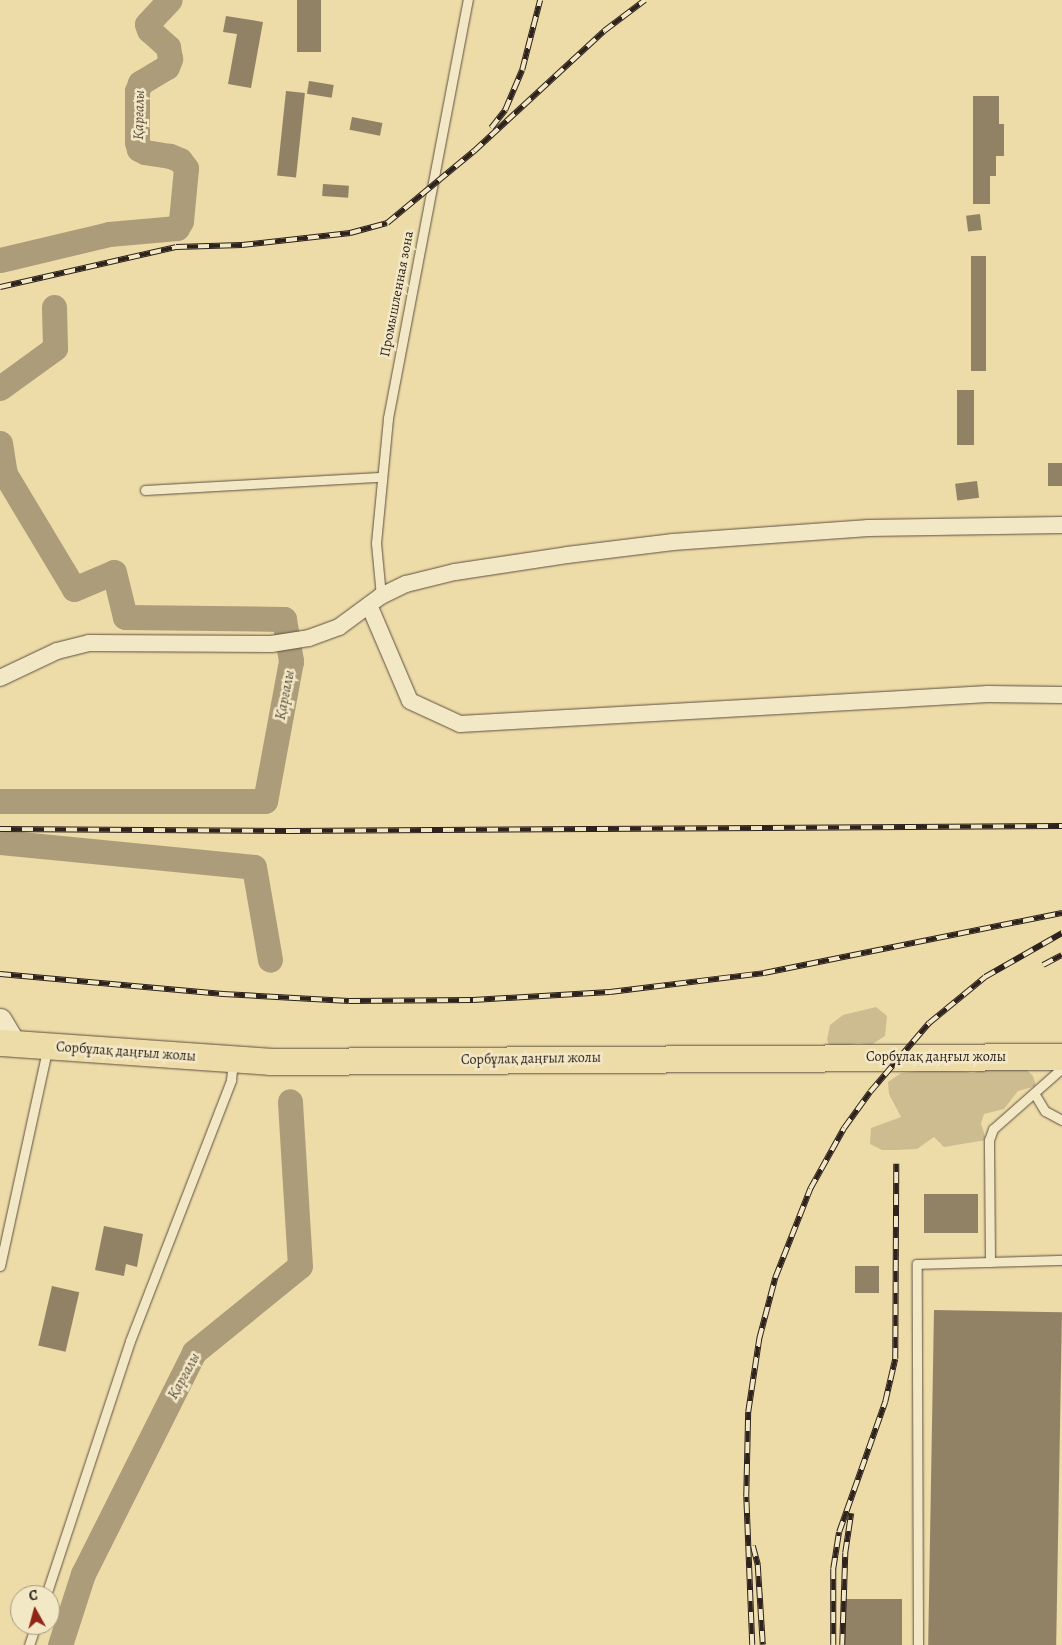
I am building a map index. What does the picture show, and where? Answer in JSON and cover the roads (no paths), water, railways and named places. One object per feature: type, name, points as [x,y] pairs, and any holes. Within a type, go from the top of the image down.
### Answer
[{"type":"main road","name":"Сорбұлақ даңғыл жолы","points":[[7,1043],[233,1060],[1062,1057]]},
{"type":"street","points":[[0,678],[57,651],[89,643],[271,644],[309,638],[339,627],[375,601],[406,584],[455,572],[673,542],[868,528],[1062,524]]},
{"type":"street","points":[[375,601],[410,700],[460,724],[988,694],[1062,695]]},
{"type":"street","points":[[0,1021],[7,1043]]},
{"type":"lane","name":"Промышленная зона","points":[[375,601],[380,477],[390,409],[468,0]]},
{"type":"lane","points":[[145,490],[380,477]]},
{"type":"lane","points":[[0,1266],[47,1047]]},
{"type":"lane","points":[[49,1585],[130,1341],[231,1080],[233,1060]]},
{"type":"lane","points":[[990,1262],[990,1140],[993,1129],[1062,1068]]},
{"type":"lane","points":[[1034,1092],[1045,1111],[1062,1120]]},
{"type":"lane","points":[[918,1645],[918,1264],[1062,1260]]},
{"type":"waterway","name":"Қарғалы","points":[[0,260],[109,234],[177,228],[181,221],[186,168],[180,160],[139,149],[137,142],[137,91],[140,83],[167,67],[170,59],[168,47],[149,30],[147,24],[169,0]]},
{"type":"waterway","name":"Қарғалы","points":[[0,388],[55,348],[54,307]]},
{"type":"waterway","name":"Қарғалы","points":[[0,443],[5,474],[74,589],[114,572],[125,617],[284,619],[291,661],[265,801],[0,801]]},
{"type":"waterway","name":"Қарғалы","points":[[0,842],[254,867],[270,960]]},
{"type":"waterway","name":"Қарғалы","points":[[60,1645],[83,1574],[194,1352],[300,1266],[290,1101]]},
{"type":"railway","points":[[491,128],[505,110],[522,70],[540,0]]},
{"type":"railway","points":[[0,287],[176,247],[242,245],[350,233],[387,223],[474,151],[604,31],[645,0]]},
{"type":"railway","points":[[0,829],[289,831],[1062,826]]},
{"type":"railway","points":[[0,974],[223,994],[349,1001],[473,1000],[610,992],[764,973],[1062,913]]},
{"type":"railway","points":[[752,1645],[746,1497],[748,1412],[759,1339],[775,1278],[810,1189],[844,1128],[870,1092],[929,1023],[985,977],[1062,933]]},
{"type":"railway","points":[[1043,965],[1062,955]]},
{"type":"railway","points":[[833,1645],[833,1569],[839,1532],[885,1402],[895,1359],[896,1164]]},
{"type":"railway","points":[[842,1645],[845,1553],[851,1513]]},
{"type":"railway","points":[[753,1546],[758,1565],[763,1645]]}]
